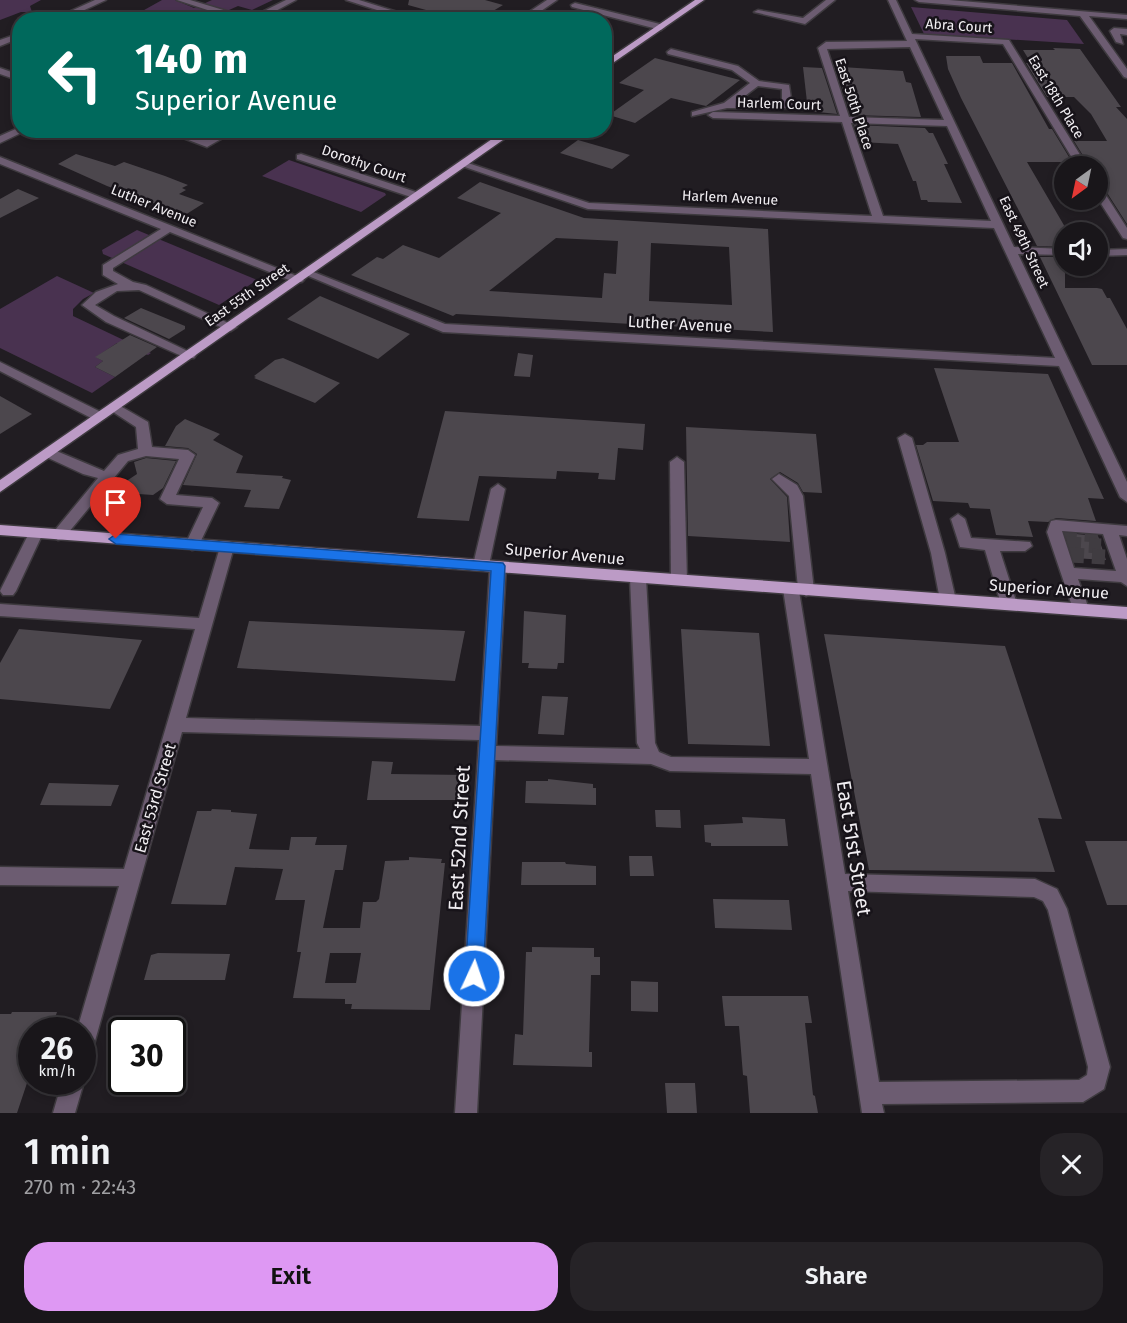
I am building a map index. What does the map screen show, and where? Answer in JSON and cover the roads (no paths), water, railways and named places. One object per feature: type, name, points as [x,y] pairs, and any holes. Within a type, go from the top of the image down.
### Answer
[{"type":"main road","points":[[612,61],[700,0]]},
{"type":"main road","name":"East 55th Street","points":[[0,487],[502,138]]},
{"type":"main road","name":"Superior Avenue","points":[[0,530],[1127,613]]},
{"type":"street","points":[[74,12],[102,0]]},
{"type":"street","points":[[181,0],[222,12]]},
{"type":"street","points":[[267,12],[292,0]]},
{"type":"street","points":[[350,0],[391,12]]},
{"type":"street","points":[[534,12],[554,0]]},
{"type":"street","points":[[758,12],[805,21],[810,20],[831,0]]},
{"type":"street","name":"East 49th Street","points":[[892,0],[1127,497]]},
{"type":"street","points":[[919,0],[1127,17]]},
{"type":"street","points":[[1036,0],[1038,10]]},
{"type":"street","points":[[1060,12],[1065,0]]},
{"type":"street","points":[[575,5],[602,12]]},
{"type":"street","points":[[1082,13],[1127,75]]},
{"type":"street","points":[[612,14],[661,27]]},
{"type":"street","points":[[1124,42],[1114,31],[1127,32]]},
{"type":"street","name":"Abra Court","points":[[911,40],[1006,42]]},
{"type":"street","name":"East 50th Place","points":[[879,221],[822,48],[826,45],[911,40]]},
{"type":"street","points":[[1102,41],[1124,42]]},
{"type":"street","name":"East 18th Place","points":[[1006,42],[1076,156]]},
{"type":"street","points":[[671,52],[735,68],[756,83],[786,87],[787,105],[727,105],[695,114]]},
{"type":"street","points":[[727,105],[756,83]]},
{"type":"street","name":"Harlem Court","points":[[713,115],[951,123]]},
{"type":"street","points":[[190,138],[207,144],[218,138]]},
{"type":"street","name":"Dorothy Court","points":[[301,157],[418,196]]},
{"type":"street","name":"Luther Avenue","points":[[0,160],[169,228],[443,328],[1062,362]]},
{"type":"street","name":"Harlem Avenue","points":[[464,165],[588,206],[1000,225]]},
{"type":"street","points":[[1108,207],[1127,236]]},
{"type":"street","points":[[169,228],[107,267],[106,273],[231,327]]},
{"type":"street","points":[[1011,250],[1054,252]]},
{"type":"street","points":[[1108,253],[1127,252]]},
{"type":"street","points":[[135,286],[115,286],[103,292],[88,305],[110,319],[190,355]]},
{"type":"street","points":[[0,366],[100,417]]},
{"type":"street","points":[[115,407],[143,425],[146,451]]},
{"type":"street","points":[[905,438],[938,554],[948,600]]},
{"type":"street","points":[[58,534],[123,458],[146,451],[188,455],[167,499],[212,503],[192,544]]},
{"type":"street","points":[[49,453],[88,471],[106,476]]},
{"type":"street","points":[[677,462],[679,581]]},
{"type":"street","name":"East 51st Street","points":[[779,479],[792,489],[796,496],[798,590],[819,767],[871,1103]]},
{"type":"street","name":"East 52nd Street","points":[[466,1113],[488,733],[490,566],[498,489]]},
{"type":"street","points":[[958,519],[965,543],[1025,546]]},
{"type":"street","points":[[1081,609],[1068,573],[1056,525],[1108,544],[1126,579]]},
{"type":"street","points":[[1108,544],[1127,531]]},
{"type":"street","points":[[8,591],[36,533]]},
{"type":"street","points":[[991,545],[1010,604]]},
{"type":"street","name":"East 53rd Street","points":[[91,1017],[227,547]]},
{"type":"street","points":[[1068,573],[1126,579]]},
{"type":"street","points":[[638,578],[646,743],[652,757]]},
{"type":"street","points":[[0,610],[205,624]]},
{"type":"street","points":[[176,725],[488,733]]},
{"type":"street","points":[[487,753],[652,757],[670,764],[819,767]]},
{"type":"street","points":[[0,876],[132,878]]},
{"type":"street","points":[[837,882],[1035,888],[1050,895],[1057,909],[1099,1067],[1096,1081],[1083,1091],[918,1093],[871,1103]]},
{"type":"street","points":[[64,1113],[69,1095]]},
{"type":"tunnel","points":[[1062,532],[1098,535]]},
{"type":"tunnel","points":[[1066,544],[1101,546]]},
{"type":"tunnel","points":[[1069,555],[1105,557]]}]
